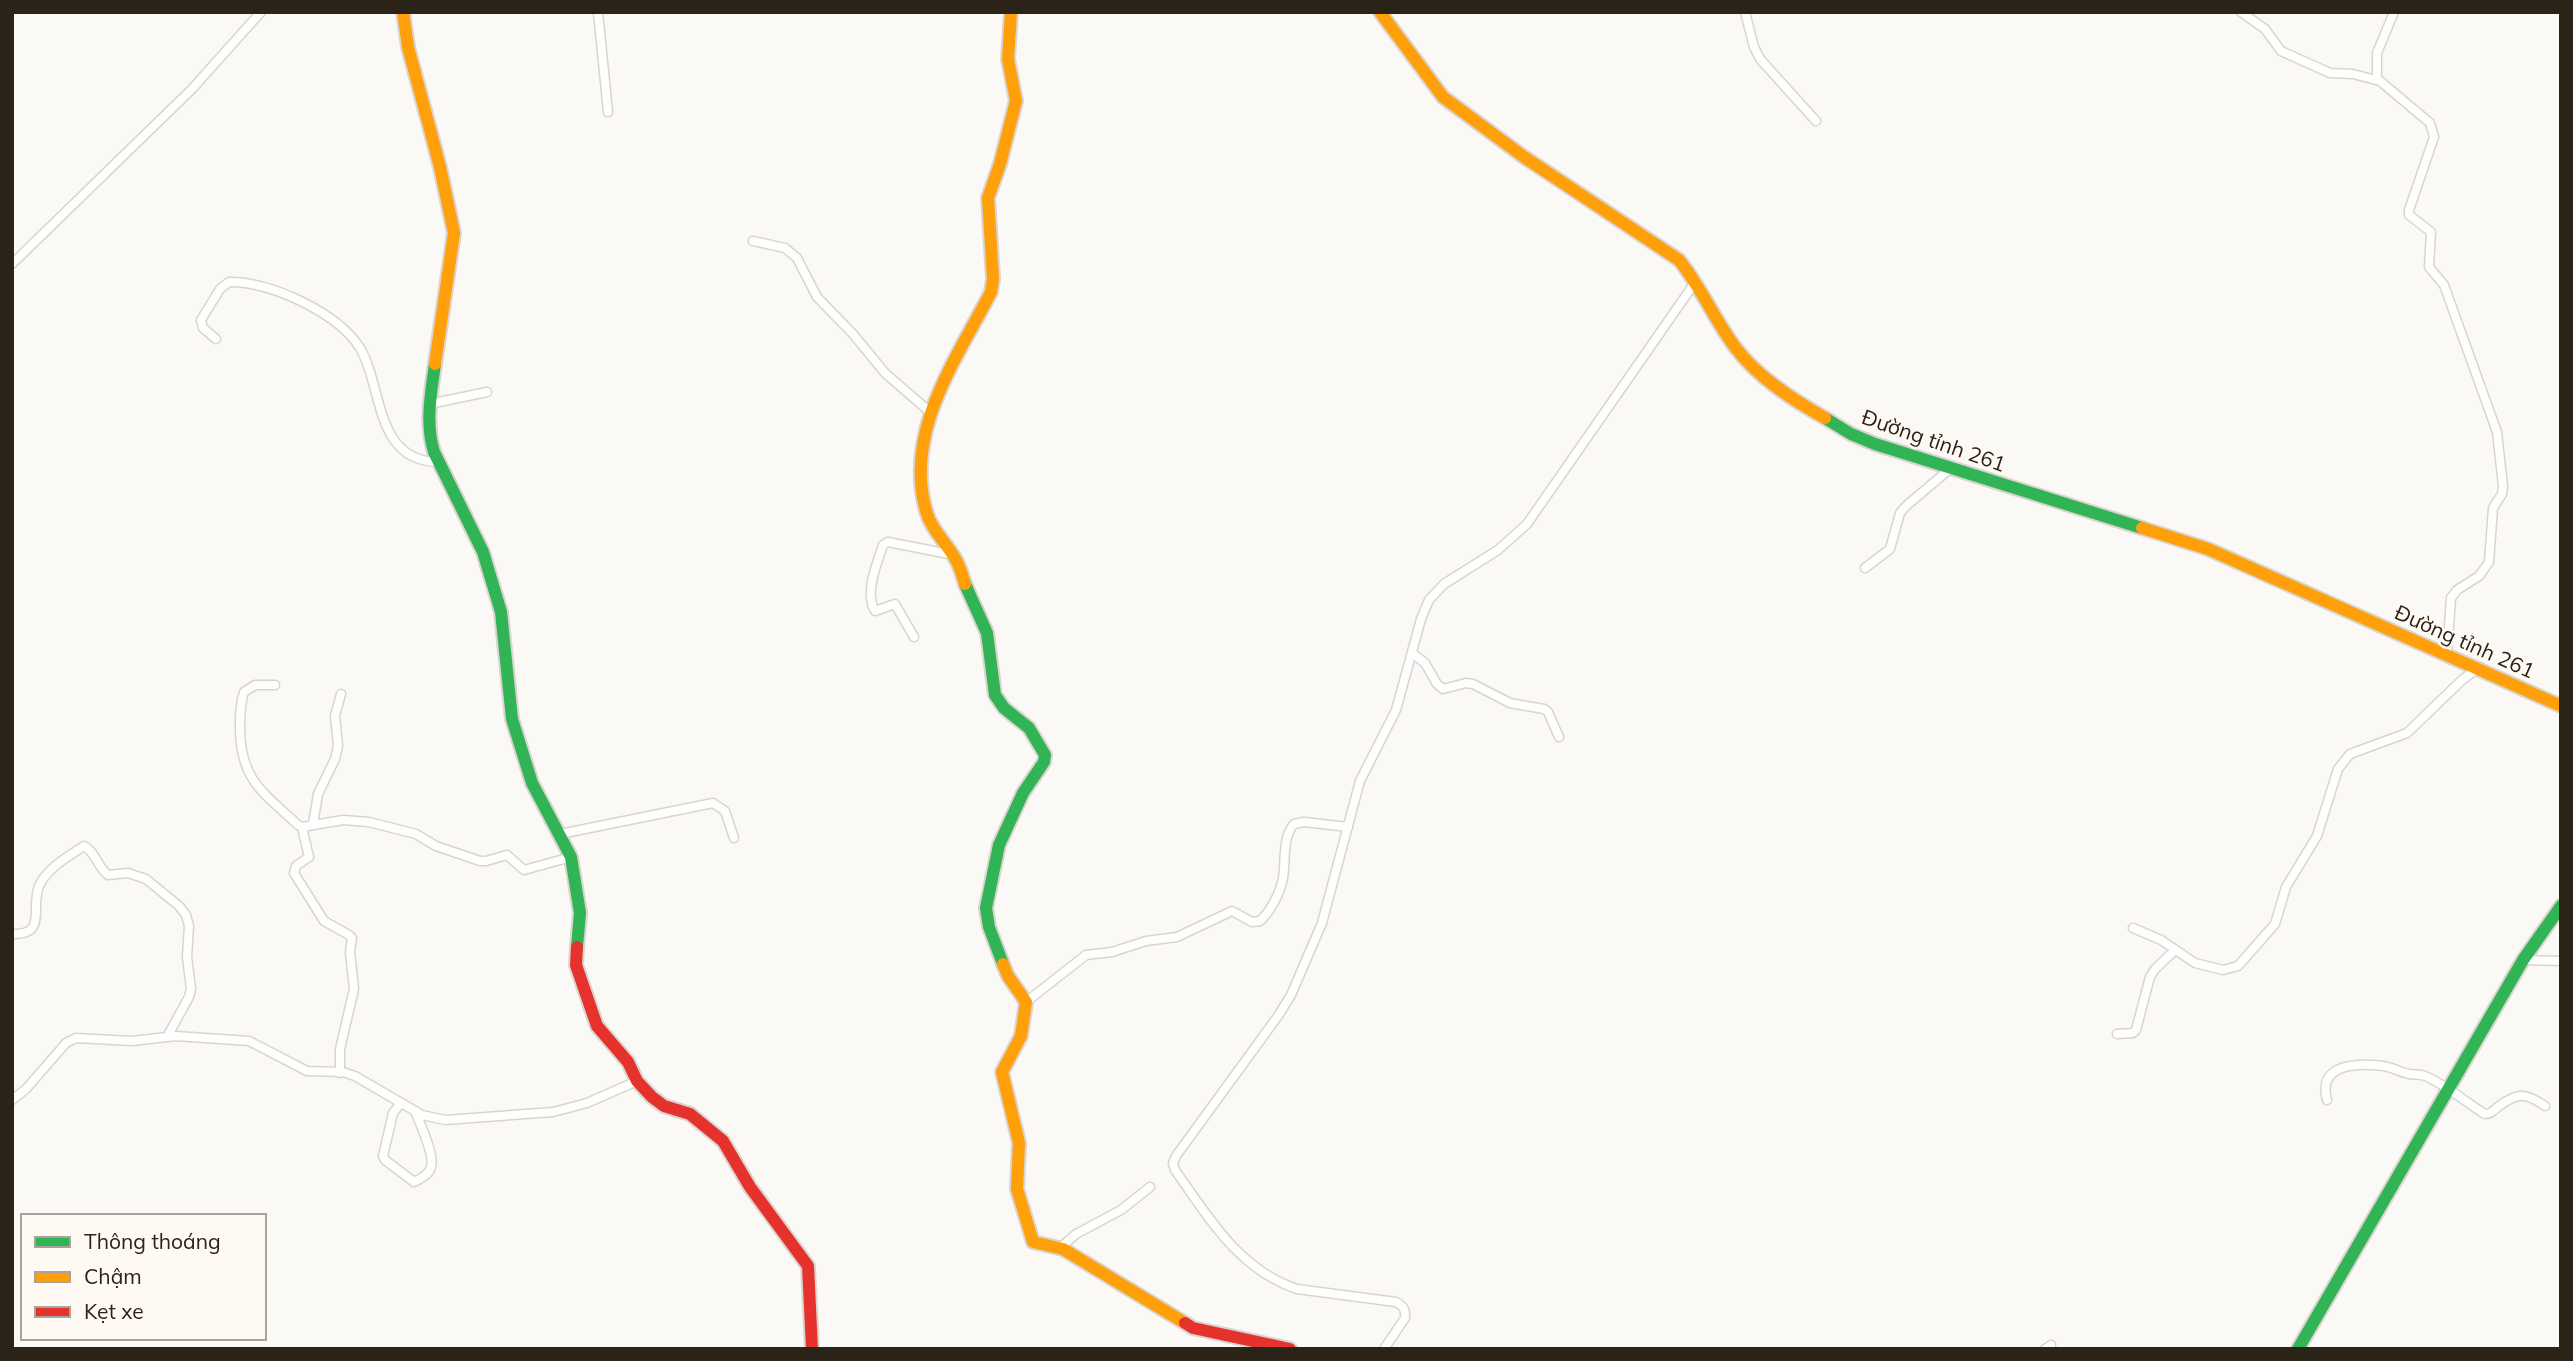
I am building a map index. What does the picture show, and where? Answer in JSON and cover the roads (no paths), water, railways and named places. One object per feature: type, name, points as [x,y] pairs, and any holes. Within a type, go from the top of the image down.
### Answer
[{"type":"street","points":[[12,264],[192,89],[261,12]]},
{"type":"street","points":[[403,12],[408,47],[440,167],[454,233],[429,404],[429,436],[439,462],[484,552],[501,612],[512,719],[532,783],[571,857],[580,913],[576,965],[597,1026],[628,1062],[637,1081],[657,1102],[690,1114],[723,1141],[750,1187],[802,1257],[810,1274],[812,1349]]},
{"type":"street","points":[[598,12],[608,112]]},
{"type":"street","points":[[1011,12],[1008,59],[1016,102],[988,198],[993,279],[991,292],[930,412],[920,454],[922,496],[927,514],[935,531],[954,555],[969,598],[987,633],[995,695],[1004,708],[1029,728],[1045,755],[1044,762],[1023,793],[999,845],[986,908],[989,927],[1008,976],[1026,1002]]},
{"type":"street","name":"Đường tỉnh 261","points":[[1380,12],[1443,97],[1557,180],[1668,252],[1688,269],[1742,356],[1804,406],[1863,439],[2208,549],[2561,706]]},
{"type":"street","points":[[1745,12],[1760,59],[1816,121]]},
{"type":"street","points":[[2241,12],[2265,29],[2281,51],[2330,73],[2349,74],[2387,85],[2434,129],[2409,215],[2431,232],[2429,267],[2444,285],[2497,432],[2503,475],[2502,494],[2493,508],[2489,562],[2479,576],[2457,590],[2451,598],[2448,654]]},
{"type":"street","points":[[2377,80],[2377,53],[2395,12]]},
{"type":"street","points":[[752,240],[785,247],[797,258],[817,297],[853,334],[885,373],[930,412]]},
{"type":"street","points":[[1384,1349],[1405,1318],[1403,1306],[1396,1302],[1297,1289],[1284,1285],[1248,1263],[1224,1240],[1175,1170],[1173,1163],[1291,995],[1322,923],[1360,781],[1401,697],[1421,619],[1429,600],[1444,584],[1498,550],[1527,524],[1696,281]]},
{"type":"street","points":[[216,339],[203,328],[201,320],[220,289],[229,282],[287,295],[310,305],[343,328],[362,350],[377,404],[396,441],[418,460],[439,462]]},
{"type":"street","points":[[429,404],[487,392]]},
{"type":"street","points":[[1865,568],[1890,549],[1900,513],[1906,506],[1951,468]]},
{"type":"street","points":[[914,637],[895,604],[874,611],[872,608],[871,585],[883,545],[888,542],[954,555]]},
{"type":"street","points":[[1412,653],[1425,663],[1443,689],[1466,683],[1473,684],[1510,703],[1541,708],[1548,712],[1559,737]]},
{"type":"street","points":[[2133,928],[2161,940],[2195,963],[2223,970],[2238,966],[2276,924],[2286,887],[2317,836],[2337,769],[2342,761],[2350,754],[2407,733],[2462,680],[2479,668]]},
{"type":"street","points":[[275,685],[255,685],[244,692],[240,728],[245,766],[255,784],[302,827],[309,857],[296,866],[294,873],[324,921],[352,938],[350,952],[354,989],[340,1049],[340,1073]]},
{"type":"street","points":[[313,824],[318,794],[335,759],[338,746],[335,716],[341,694]]},
{"type":"street","points":[[560,834],[713,803],[725,811],[734,838]]},
{"type":"street","points":[[302,827],[343,820],[369,822],[416,834],[436,846],[480,861],[486,862],[507,855],[524,870],[571,857]]},
{"type":"street","points":[[1290,1349],[1194,1328],[1059,1248],[1035,1243],[1031,1239],[1016,1179],[1019,1143],[1002,1072],[1021,1036],[1026,1002],[1052,980],[1091,953],[1106,953],[1139,943],[1177,937],[1232,911],[1252,922],[1260,922],[1279,891],[1291,827],[1298,822],[1348,827]]},
{"type":"street","points":[[12,934],[23,934],[32,930],[37,893],[43,879],[84,846],[106,874],[111,876],[128,873],[146,879],[179,906],[186,915],[189,926],[187,957],[191,989],[167,1037]]},
{"type":"street","points":[[2298,1349],[2523,960],[2561,906]]},
{"type":"street","points":[[2117,1034],[2133,1033],[2136,1030],[2150,977],[2175,950]]},
{"type":"street","points":[[2523,960],[2561,961]]},
{"type":"street","points":[[12,1100],[26,1089],[70,1040],[132,1041],[167,1037],[249,1041],[307,1071],[355,1076],[433,1119],[553,1112],[587,1103],[637,1081]]},
{"type":"street","points":[[2328,1100],[2326,1090],[2331,1075],[2339,1069],[2353,1065],[2381,1066],[2407,1074],[2423,1075],[2487,1115],[2521,1095],[2528,1095],[2545,1106]]},
{"type":"street","points":[[401,1103],[393,1113],[383,1156],[401,1174],[414,1182],[427,1174],[431,1166],[430,1152],[415,1111]]},
{"type":"street","points":[[1059,1248],[1076,1234],[1121,1210],[1150,1187]]}]
